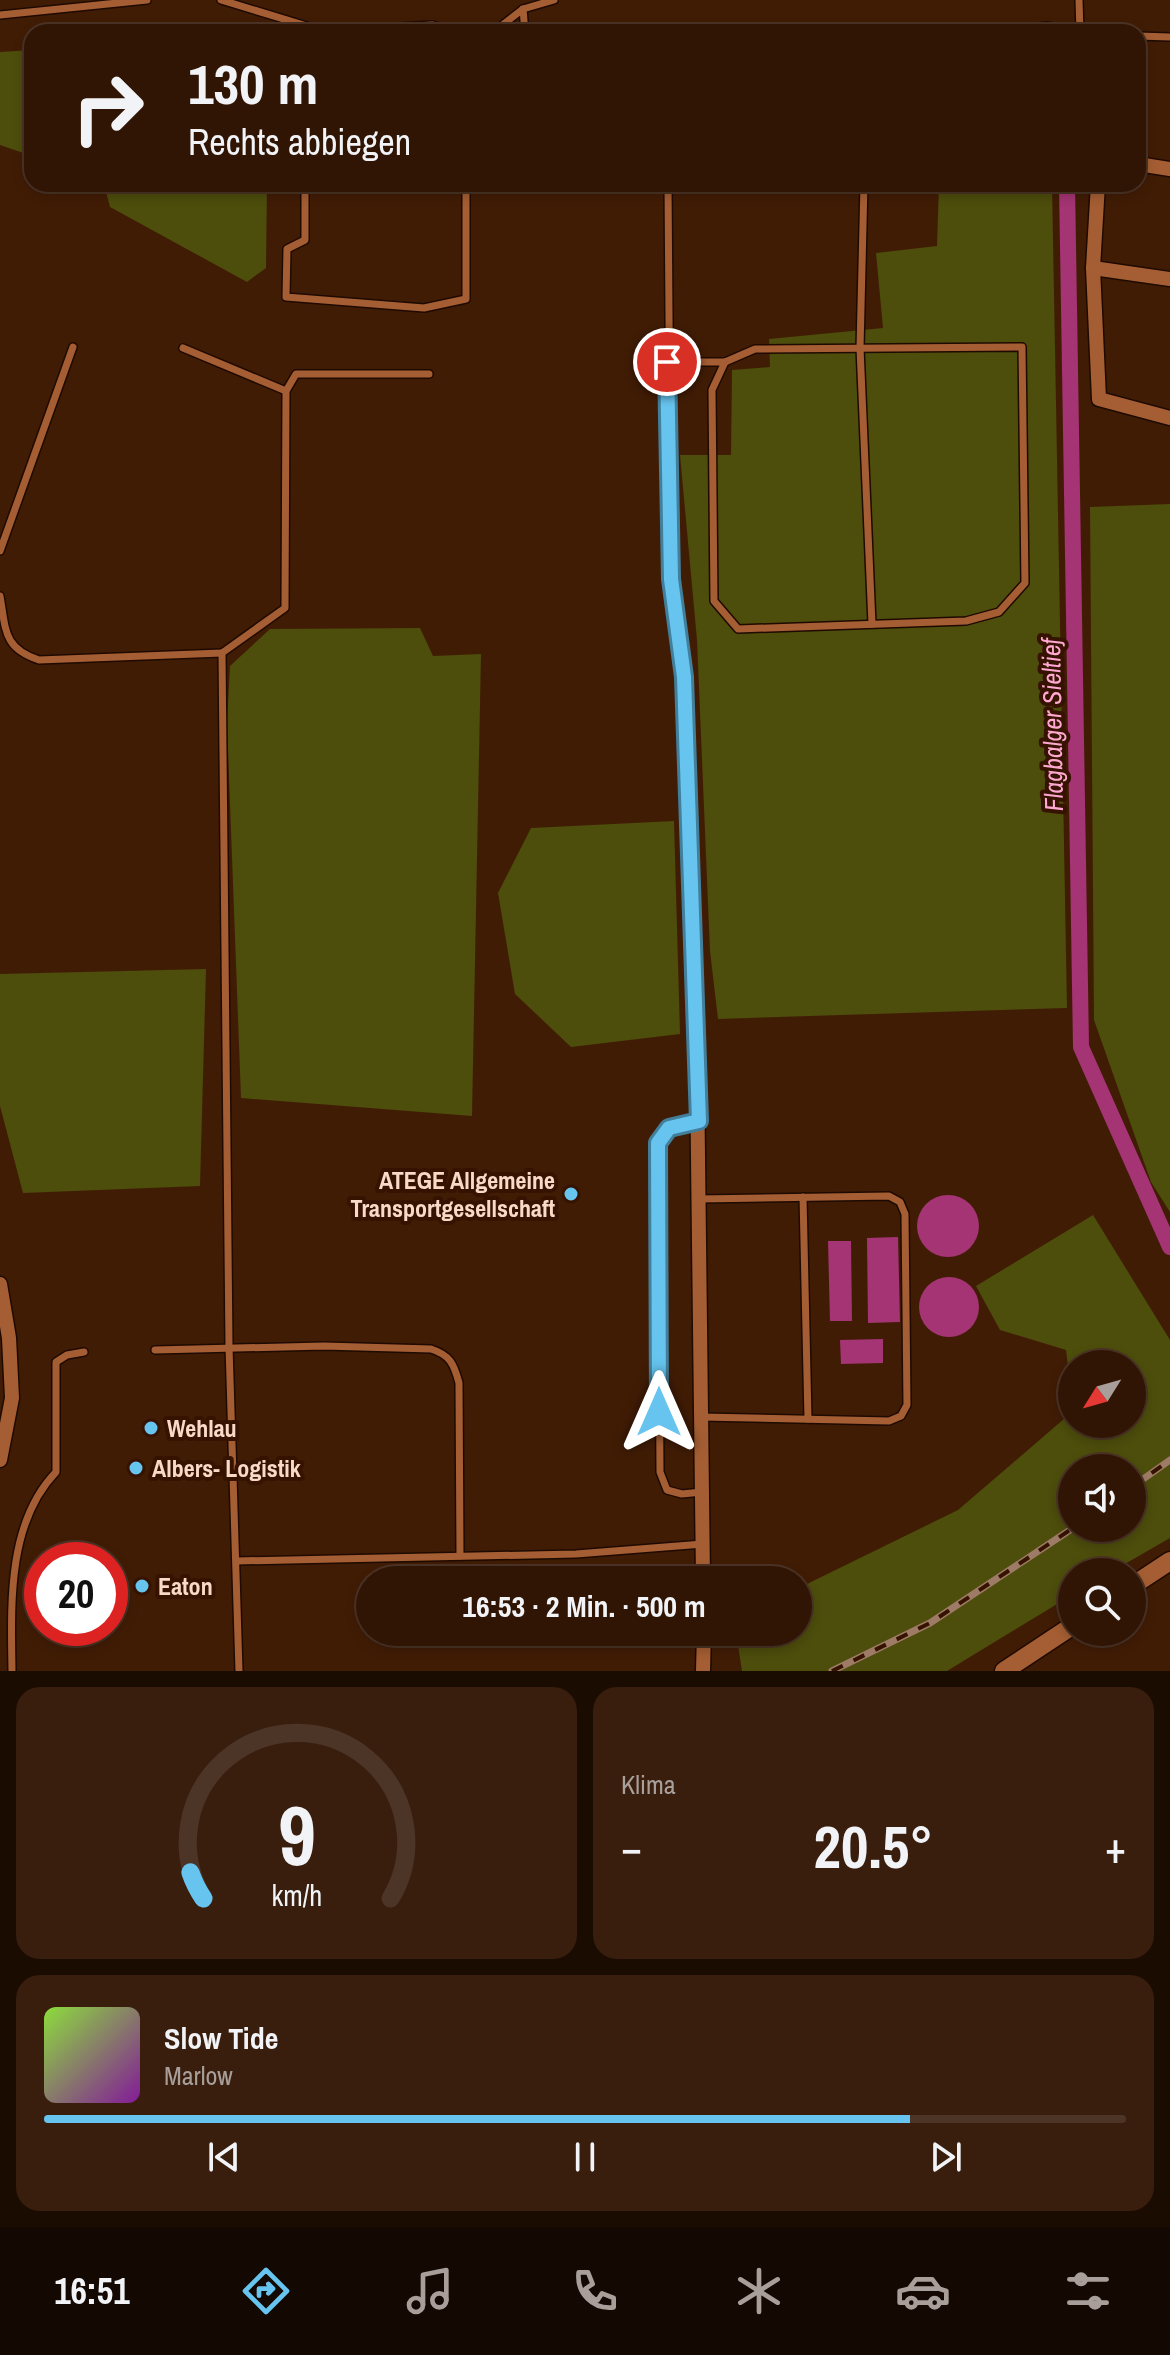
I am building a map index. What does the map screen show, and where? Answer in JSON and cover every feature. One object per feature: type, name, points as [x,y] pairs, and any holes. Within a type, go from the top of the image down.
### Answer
[{"type":"street","points":[[1146,165],[1170,169]]},
{"type":"street","points":[[1098,192],[1093,268],[1099,399],[1170,418]]},
{"type":"street","points":[[1093,268],[1170,279]]},
{"type":"street","points":[[697,1072],[703,1566]]},
{"type":"street","points":[[0,1284],[9,1338],[12,1398],[0,1460]]},
{"type":"street","points":[[1146,1577],[1170,1561]]},
{"type":"street","points":[[1004,1671],[1058,1635]]},
{"type":"street","points":[[703,1671],[704,1646]]},
{"type":"lane","points":[[0,15],[147,0]]},
{"type":"lane","points":[[221,0],[297,24]]},
{"type":"lane","points":[[504,24],[523,9],[554,0]]},
{"type":"lane","points":[[1079,0],[1079,24]]},
{"type":"lane","points":[[523,9],[524,24]]},
{"type":"lane","points":[[1146,36],[1170,37]]},
{"type":"lane","points":[[305,192],[305,240],[287,249],[286,297],[424,308],[466,299],[466,192]]},
{"type":"lane","points":[[668,192],[671,579],[684,677],[697,1072]]},
{"type":"lane","points":[[864,192],[860,348],[872,624]]},
{"type":"lane","points":[[0,551],[73,347]]},
{"type":"lane","points":[[667,362],[725,362],[755,349],[1022,347],[1025,583],[999,612],[966,621],[738,629],[714,601],[712,390],[725,362]]},
{"type":"lane","points":[[183,348],[286,391]]},
{"type":"lane","points":[[0,596],[7,636],[18,653],[39,660],[222,653],[285,608],[286,391],[296,374],[429,374]]},
{"type":"lane","points":[[222,653],[229,1346],[239,1671]]},
{"type":"lane","points":[[699,1121],[669,1128],[658,1143],[660,1472],[667,1490],[682,1494],[702,1492]]},
{"type":"lane","points":[[699,1199],[889,1196],[900,1202],[905,1214],[907,1405],[901,1416],[889,1421],[699,1417]]},
{"type":"lane","points":[[803,1197],[808,1419]]},
{"type":"lane","points":[[155,1350],[339,1346],[431,1349],[445,1353],[454,1366],[459,1383],[460,1556]]},
{"type":"lane","points":[[12,1671],[11,1583],[36,1493],[56,1472],[56,1362],[67,1355],[84,1352]]},
{"type":"lane","points":[[237,1561],[576,1554],[703,1544]]},
{"type":"shaded area","points":[[24,50],[24,153],[0,145],[0,52]]},
{"type":"shaded area","points":[[106,192],[267,192],[266,268],[247,282],[110,207]]},
{"type":"shaded area","points":[[939,192],[1052,192],[1067,1008],[718,1019],[710,951],[697,640],[680,455],[731,455],[732,370],[770,367],[769,339],[883,328],[876,253],[937,246]]},
{"type":"shaded area","points":[[1170,504],[1170,1212],[1151,1182],[1094,1020],[1090,507]]},
{"type":"shaded area","points":[[420,628],[433,656],[481,654],[472,1116],[241,1098],[227,723],[230,666],[270,629]]},
{"type":"shaded area","points":[[674,821],[680,1034],[571,1047],[515,994],[498,893],[531,828]]},
{"type":"shaded area","points":[[206,969],[200,1186],[23,1193],[0,1106],[0,974]]},
{"type":"shaded area","points":[[948,1195],[960,1197],[970,1204],[977,1214],[977,1238],[970,1248],[960,1255],[948,1257],[936,1255],[926,1248],[919,1238],[917,1226],[919,1214],[926,1204],[936,1197]]},
{"type":"shaded area","points":[[1093,1215],[1170,1340],[1170,1538],[1135,1558],[1058,1558],[1058,1604],[947,1671],[742,1671],[738,1646],[812,1646],[812,1582],[958,1510],[1058,1424],[1058,1438],[1146,1438],[1146,1350],[1066,1350],[1000,1330],[976,1286]]},
{"type":"shaded area","points":[[898,1237],[900,1322],[868,1323],[867,1238]]},
{"type":"shaded area","points":[[828,1241],[851,1241],[852,1321],[830,1321]]},
{"type":"shaded area","points":[[949,1277],[961,1279],[970,1286],[977,1295],[977,1319],[970,1328],[961,1335],[949,1337],[937,1335],[928,1328],[921,1319],[919,1307],[921,1295],[928,1286],[937,1279]]},
{"type":"shaded area","points":[[883,1339],[883,1363],[841,1364],[840,1340]]},
{"type":"waterway","name":"Flagbalger Sieltief","points":[[1067,192],[1081,1047],[1170,1247]]},
{"type":"railway","points":[[1146,1477],[1170,1460]]},
{"type":"railway","points":[[832,1671],[930,1623],[1058,1538]]},
{"type":"place","name":"ATEGE Allgemeine Transportgesellschaft","points":[[571,1194]]},
{"type":"place","name":"Wehlau","points":[[151,1428]]},
{"type":"place","name":"Albers- Logistik","points":[[136,1468]]},
{"type":"place","name":"Eaton","points":[[142,1586]]},
{"type":"route","points":[[659,1412],[658,1143],[669,1128],[699,1121],[684,677],[671,579],[667,362]]}]
